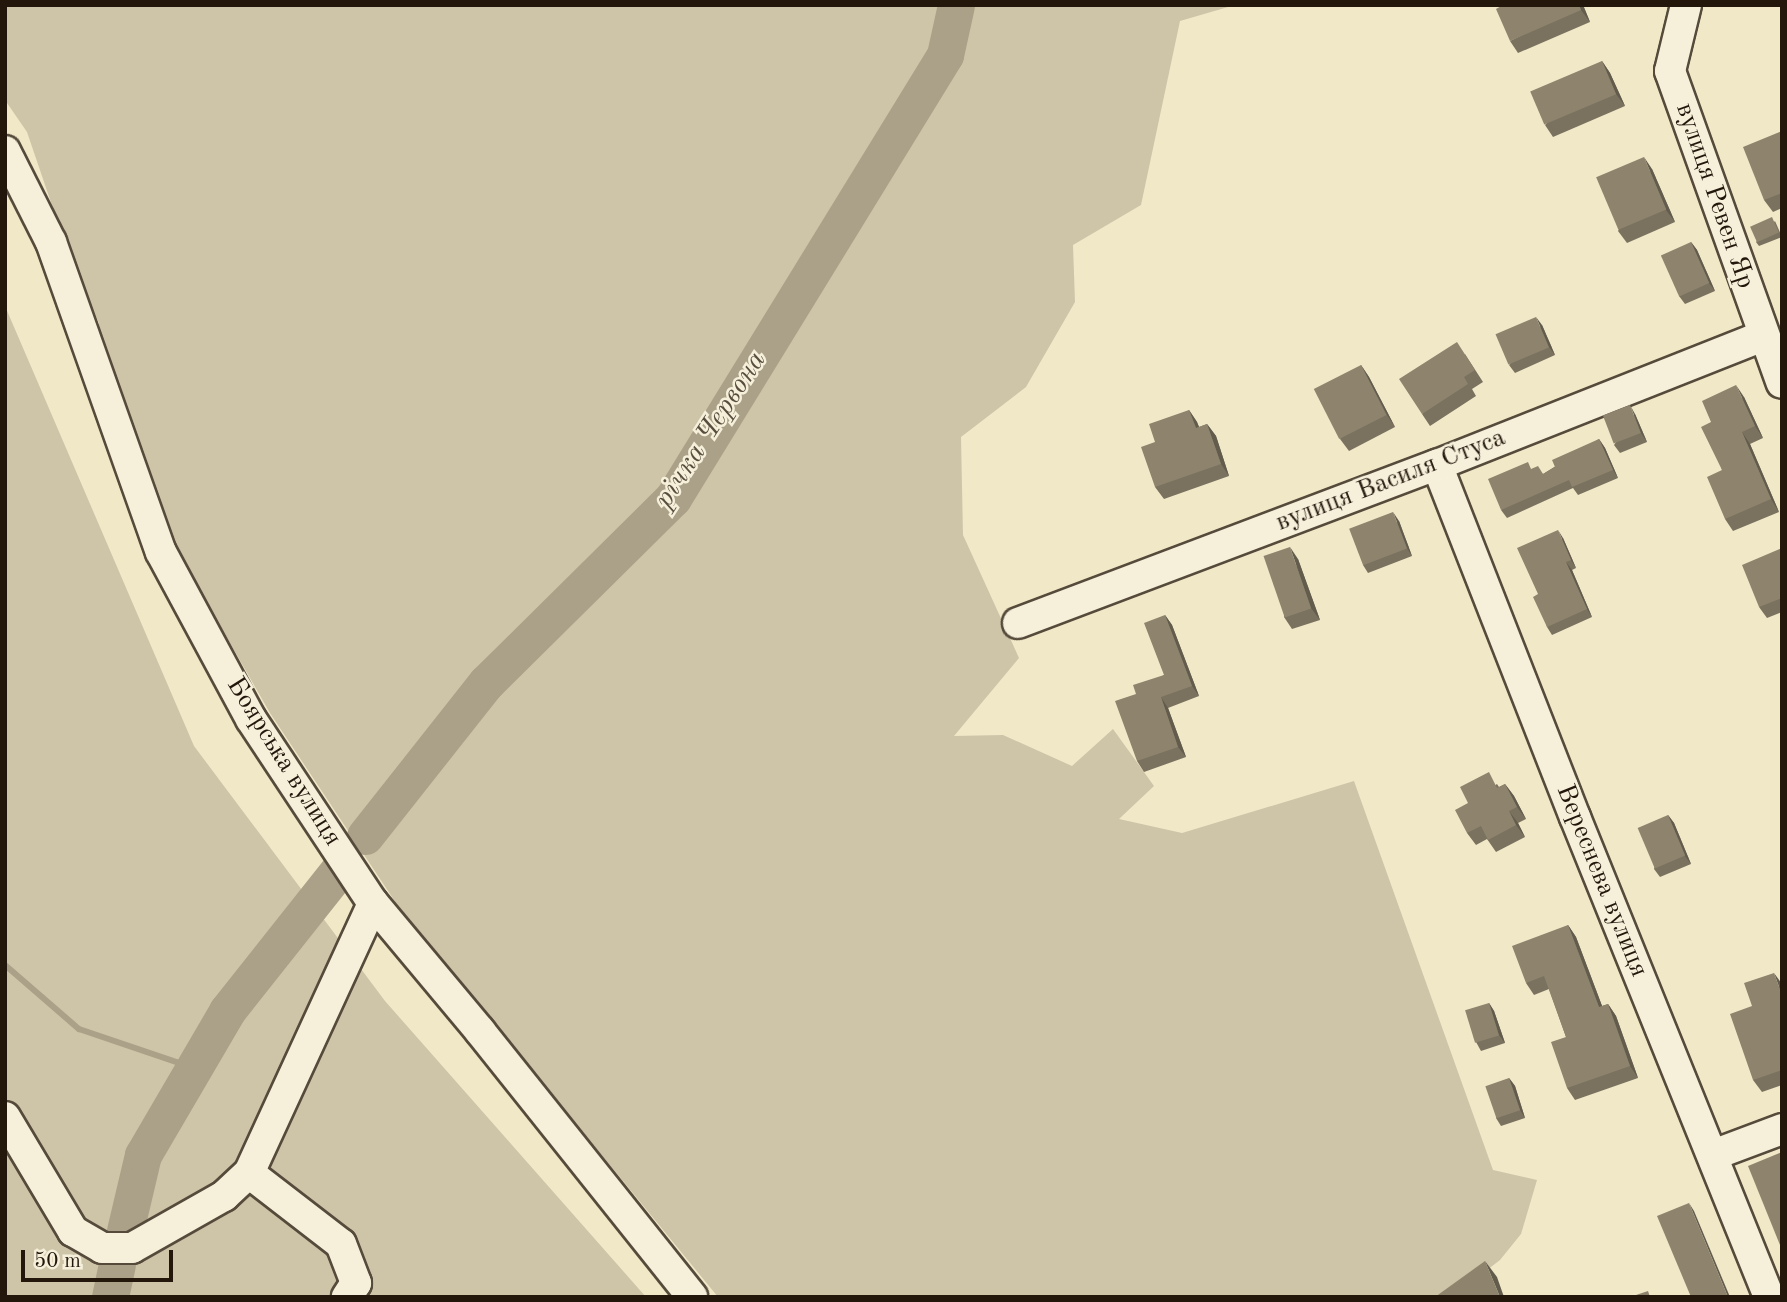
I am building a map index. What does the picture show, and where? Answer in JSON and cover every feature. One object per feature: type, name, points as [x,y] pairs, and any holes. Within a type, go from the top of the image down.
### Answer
[{"type":"street","name":"вулиця Ревен Яр","points":[[1686,5],[1670,71],[1782,383]]},
{"type":"street","name":"Боярська вулиця","points":[[5,151],[51,242],[162,552],[251,719],[373,903],[480,1031],[692,1297]]},
{"type":"street","name":"вулиця Василя Стуса","points":[[1018,623],[1437,465],[1763,336]]},
{"type":"street","name":"Вереснева вулиця","points":[[1437,465],[1575,817],[1769,1297]]},
{"type":"street","points":[[5,1117],[73,1231],[102,1248],[132,1248],[224,1196],[249,1173],[373,903]]},
{"type":"street","points":[[1713,1155],[1782,1129]]},
{"type":"street","points":[[249,1173],[341,1244],[356,1283],[347,1297]]},
{"type":"shaded area","points":[[5,5],[1235,5],[1180,21],[1141,205],[1073,245],[1075,302],[1026,387],[961,437],[963,535],[1019,658],[954,736],[1003,735],[1072,766],[1113,729],[1154,786],[1119,819],[1182,833],[1354,781],[1493,1170],[1537,1180],[1521,1234],[1500,1260],[1452,1297],[718,1297],[398,906],[270,713],[174,545],[102,381],[99,323],[74,270],[27,132],[5,100]]},
{"type":"shaded area","points":[[5,306],[194,746],[385,1001],[646,1297],[5,1297]]},
{"type":"building","points":[[1503,5],[1579,5],[1581,10],[1510,41],[1496,9]]},
{"type":"building","points":[[1602,61],[1616,94],[1544,125],[1530,91]]},
{"type":"building","points":[[1782,131],[1782,193],[1764,200],[1743,147]]},
{"type":"building","points":[[1644,157],[1666,209],[1618,230],[1596,177]]},
{"type":"building","points":[[1772,217],[1779,233],[1757,242],[1750,227]]},
{"type":"building","points":[[1691,242],[1709,283],[1679,297],[1661,255]]},
{"type":"building","points":[[1536,317],[1549,347],[1508,365],[1495,334]]},
{"type":"building","points":[[1457,342],[1475,370],[1464,377],[1468,384],[1422,414],[1399,379]]},
{"type":"building","points":[[1361,365],[1386,415],[1339,439],[1314,389]]},
{"type":"building","points":[[1736,385],[1755,426],[1742,432],[1771,499],[1725,519],[1707,477],[1722,470],[1701,427],[1711,422],[1702,401]]},
{"type":"building","points":[[1630,405],[1641,433],[1614,443],[1603,415]]},
{"type":"building","points":[[1189,410],[1196,428],[1207,424],[1221,464],[1155,487],[1141,447],[1155,442],[1149,424]]},
{"type":"building","points":[[1599,439],[1613,470],[1572,487],[1569,480],[1501,510],[1488,479],[1528,462],[1531,469],[1538,466],[1543,474],[1555,467],[1552,460]]},
{"type":"building","points":[[1393,512],[1407,548],[1363,565],[1349,529]]},
{"type":"building","points":[[1558,530],[1571,560],[1566,562],[1587,609],[1547,627],[1533,597],[1538,594],[1517,548]]},
{"type":"building","points":[[1290,547],[1311,608],[1285,618],[1264,556]]},
{"type":"building","points":[[1782,548],[1782,598],[1759,607],[1742,565]]},
{"type":"building","points":[[1165,615],[1192,686],[1161,697],[1178,747],[1137,761],[1115,701],[1136,694],[1133,685],[1164,675],[1144,623]]},
{"type":"building","points":[[1489,772],[1497,788],[1505,784],[1517,807],[1509,811],[1516,825],[1488,840],[1481,826],[1467,833],[1455,810],[1468,803],[1460,787]]},
{"type":"building","points":[[1668,815],[1685,856],[1655,868],[1638,828]]},
{"type":"building","points":[[1568,925],[1599,1007],[1608,1004],[1630,1066],[1567,1088],[1551,1042],[1566,1037],[1544,976],[1526,983],[1512,946]]},
{"type":"building","points":[[1774,973],[1782,995],[1782,1070],[1753,1080],[1730,1014],[1752,1006],[1744,983]]},
{"type":"building","points":[[1489,1003],[1499,1036],[1475,1043],[1465,1010]]},
{"type":"building","points":[[1509,1078],[1520,1110],[1496,1118],[1485,1086]]},
{"type":"building","points":[[1782,1152],[1782,1250],[1748,1166]]},
{"type":"building","points":[[1689,1203],[1728,1297],[1691,1297],[1657,1216]]},
{"type":"building","points":[[1485,1261],[1500,1297],[1435,1297]]},
{"type":"building","points":[[1648,1291],[1650,1297],[1630,1297]]},
{"type":"waterway","name":"річка Червона","points":[[365,836],[486,683],[673,498],[945,55],[956,5]]},
{"type":"waterway","points":[[125,1231],[143,1155],[227,1011],[342,866]]},
{"type":"waterway","points":[[5,965],[79,1029],[194,1068]]},
{"type":"waterway","name":"річка Червона","points":[[110,1297],[117,1265]]}]
